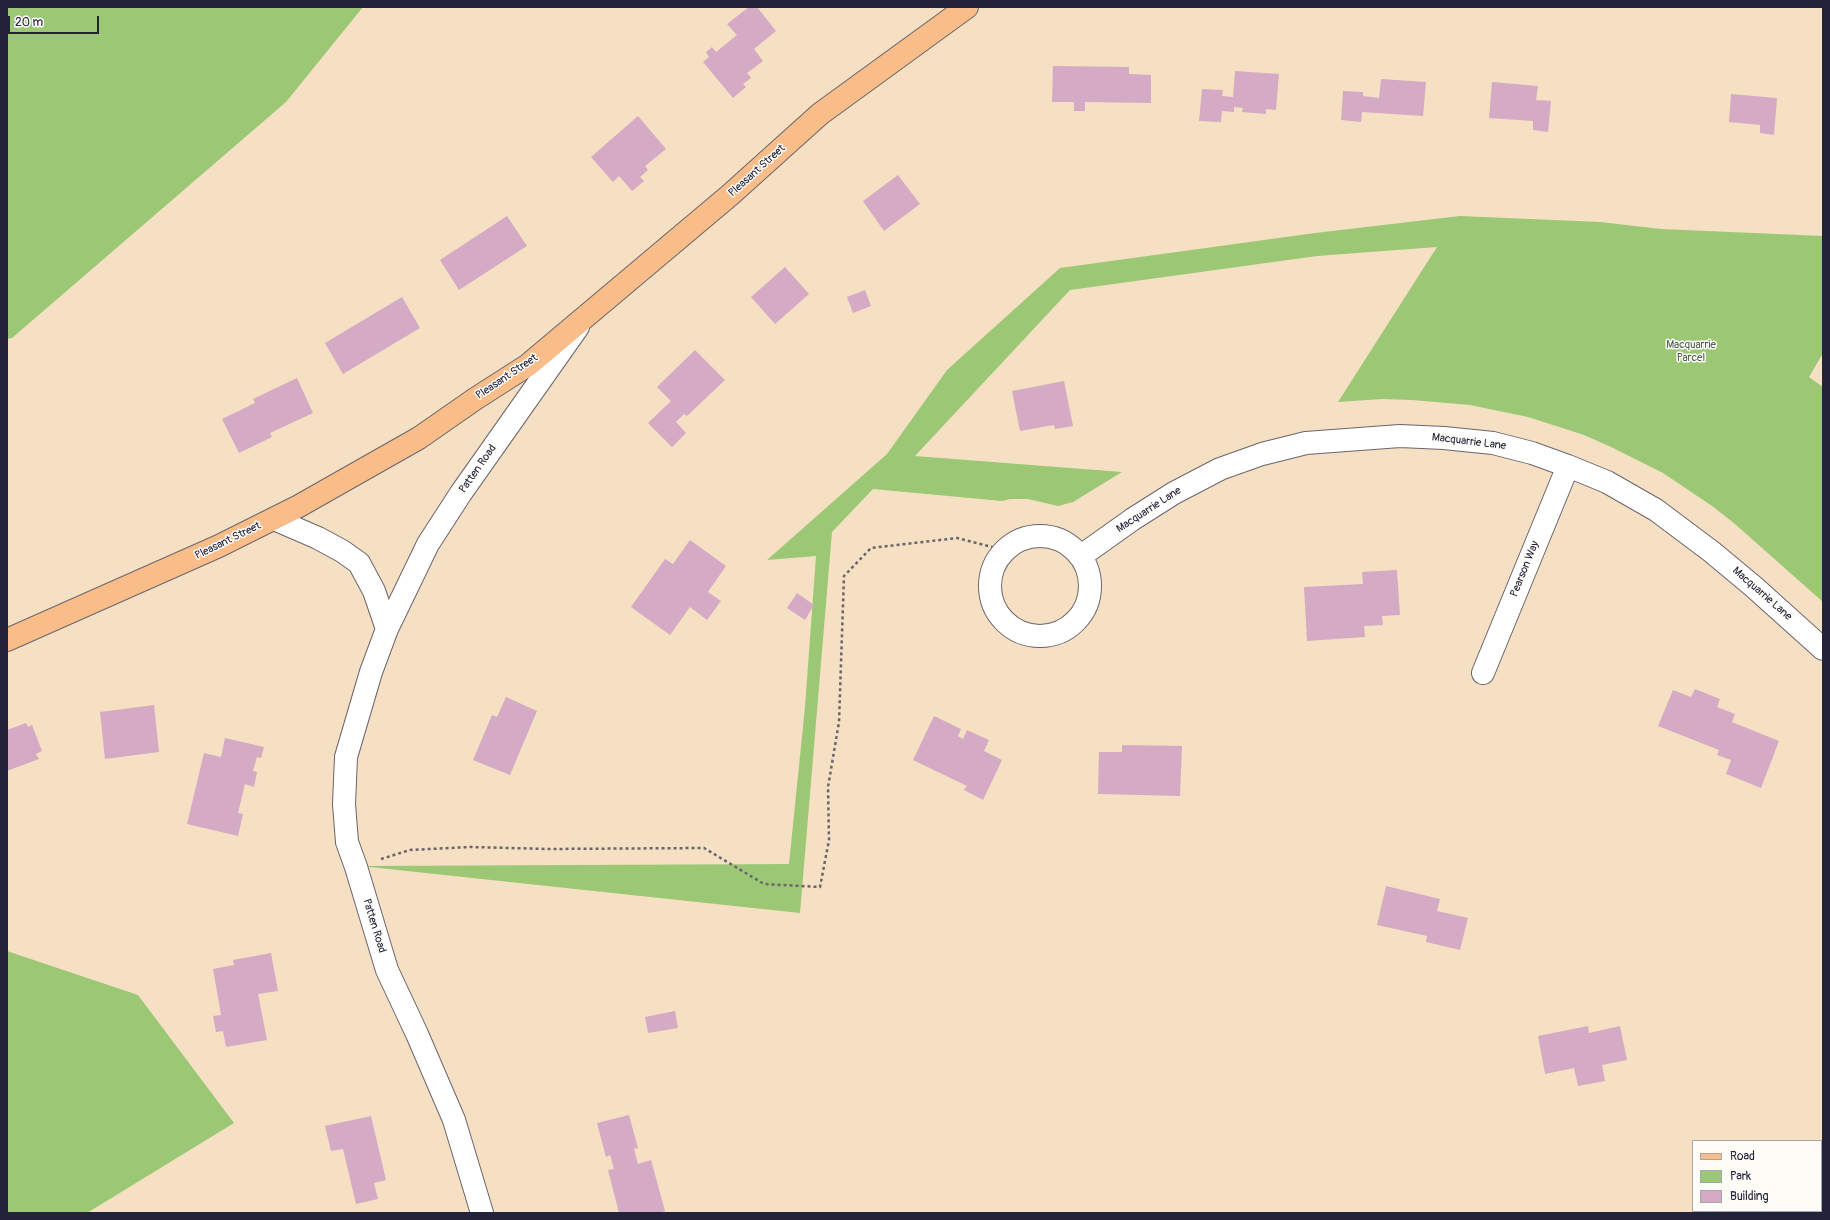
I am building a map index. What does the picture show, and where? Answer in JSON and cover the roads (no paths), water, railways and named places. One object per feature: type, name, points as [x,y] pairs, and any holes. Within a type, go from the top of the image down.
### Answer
[{"type":"main road","name":"Pleasant Street","points":[[7,640],[150,577],[274,519],[419,438],[475,399],[528,365],[730,195],[820,114],[967,7]]},
{"type":"street","name":"Patten Road","points":[[482,1213],[454,1120],[417,1034],[387,970],[347,842],[344,804],[346,757],[371,672],[388,629],[428,544],[461,493],[584,319]]},
{"type":"street","name":"Macquarrie Lane","points":[[1081,556],[1133,519],[1174,493],[1220,469],[1262,454],[1306,443],[1400,436],[1444,438],[1493,443],[1532,453],[1607,482],[1656,510],[1712,552],[1754,587],[1823,649]]},
{"type":"street","name":"Pearson Way","points":[[1483,673],[1568,466]]},
{"type":"street","points":[[274,519],[324,541],[359,563],[374,591],[388,629]]},
{"type":"street","points":[[1035,535],[1053,536],[1069,544],[1081,556],[1088,571],[1091,587],[1088,602],[1080,617],[1069,628],[1055,635],[1039,637],[1023,634],[1009,627],[998,615],[991,599],[989,582],[994,565],[1004,550],[1018,540],[1035,535]]},
{"type":"park label","name":"Macquarrie Parcel","points":[[1691,351]]}]
